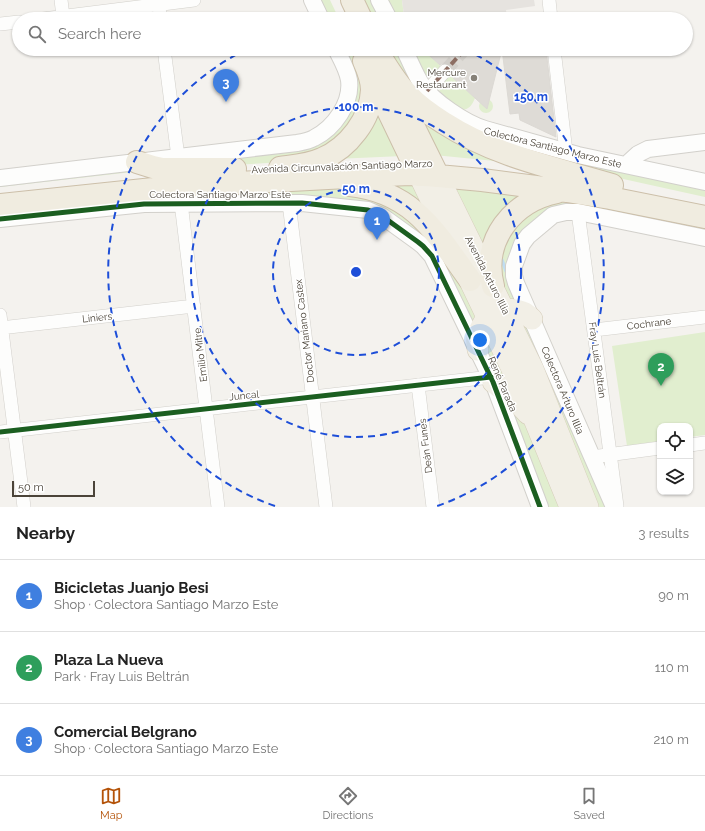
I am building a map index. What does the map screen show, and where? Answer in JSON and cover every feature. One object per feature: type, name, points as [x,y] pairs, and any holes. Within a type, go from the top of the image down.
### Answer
[{"type":"highway","points":[[336,0],[342,12]]},
{"type":"highway","points":[[352,0],[358,12]]},
{"type":"highway","points":[[280,168],[310,163],[323,158],[342,147],[353,135],[366,114],[372,91],[372,83],[364,56]]},
{"type":"highway","points":[[365,56],[396,81],[408,95],[428,112],[456,131],[478,143],[532,162],[612,185]]},
{"type":"highway","name":"Avenida Arturo Illia","points":[[365,56],[425,169]]},
{"type":"highway","points":[[137,162],[162,169],[343,184],[365,187],[385,193],[408,206],[427,223],[470,280]]},
{"type":"highway","name":"Avenida Circunvalación Santiago Marzo","points":[[0,192],[193,172],[247,176],[393,174],[425,169],[475,165],[507,168],[612,185],[705,203]]},
{"type":"highway","name":"Avenida Circunvalación Santiago Marzo","points":[[0,205],[169,187],[247,176],[280,168],[425,169],[482,180],[603,197],[705,217]]},
{"type":"highway","points":[[493,286],[490,270],[492,253],[497,236],[506,222],[519,209],[535,199],[566,191]]},
{"type":"main road","name":"Avenida Arturo Illia","points":[[425,169],[470,280],[496,313],[538,380],[588,507]]},
{"type":"main road","name":"Avenida Arturo Illia","points":[[425,169],[493,286],[496,313],[516,377],[570,507]]},
{"type":"main road","points":[[478,350],[477,337],[496,313],[524,312],[532,319]]},
{"type":"main road","points":[[492,379],[521,405],[536,424]]},
{"type":"street","points":[[61,0],[62,12]]},
{"type":"street","points":[[90,12],[158,2],[194,0]]},
{"type":"street","points":[[312,0],[318,12]]},
{"type":"street","points":[[379,0],[385,12]]},
{"type":"street","points":[[549,0],[550,12]]},
{"type":"street","points":[[158,2],[160,12]]},
{"type":"street","points":[[0,24],[12,23]]},
{"type":"street","points":[[165,56],[178,157]]},
{"type":"street","points":[[0,178],[297,143],[315,138],[334,121],[342,111],[347,99],[349,80],[363,56]]},
{"type":"street","name":"Colectora Santiago Marzo Este","points":[[407,56],[418,78],[427,91],[438,102],[474,125],[566,152],[705,182]]},
{"type":"street","points":[[555,56],[566,152]]},
{"type":"street","points":[[427,91],[446,71]]},
{"type":"street","points":[[626,166],[641,152],[648,149],[705,142]]},
{"type":"street","name":"Doctor Mariano Castex","points":[[289,203],[326,507]]},
{"type":"street","name":"Colectora Santiago Marzo Este","points":[[0,219],[138,204],[316,204],[362,209],[382,216],[428,251]]},
{"type":"street","name":"Emilio Mitre","points":[[181,204],[218,507]]},
{"type":"street","name":"Colectora Arturo Illia","points":[[578,212],[566,212],[553,215],[530,234],[522,244],[514,266],[514,273],[516,282],[614,507]]},
{"type":"street","points":[[578,212],[705,238]]},
{"type":"street","name":"Fray Luis Beltrán","points":[[578,212],[617,507]]},
{"type":"street","name":"René Parada","points":[[428,251],[492,379],[540,507]]},
{"type":"street","name":"Liniers","points":[[1,323],[194,306]]},
{"type":"street","name":"Cochrane","points":[[594,330],[705,317]]},
{"type":"street","points":[[1,323],[24,507]]},
{"type":"street","name":"Juncal","points":[[0,432],[418,385],[492,379]]},
{"type":"street","name":"Deán Funes","points":[[418,385],[433,507]]},
{"type":"street","points":[[693,445],[705,443]]},
{"type":"street","points":[[592,457],[657,448]]},
{"type":"green space","points":[[318,0],[330,0],[336,12],[324,12]]},
{"type":"green space","points":[[362,0],[372,0],[378,12],[368,12]]},
{"type":"green space","points":[[388,0],[402,0],[404,12],[394,12]]},
{"type":"green space","points":[[342,56],[357,56],[362,66],[364,97],[337,143],[285,162],[234,165],[169,166],[297,149],[341,124]]},
{"type":"green space","points":[[389,56],[400,56],[415,87],[424,98],[472,130],[481,134],[581,164],[705,189],[705,197],[574,168],[508,150],[481,139],[465,130],[420,99],[408,88],[394,67]]},
{"type":"green space","points":[[414,56],[430,56],[443,68],[432,77],[425,76]]},
{"type":"green space","points":[[448,73],[475,98],[469,108],[462,110],[446,99],[440,92],[440,84]]},
{"type":"green space","points":[[486,99],[491,101],[493,106],[491,111],[486,113],[481,111],[479,106],[481,101]]},
{"type":"green space","points":[[375,106],[403,156],[335,159]]},
{"type":"green space","points":[[421,115],[515,163],[434,155]]},
{"type":"green space","points":[[127,168],[150,170],[0,187],[0,183]]},
{"type":"green space","points":[[413,181],[432,222],[383,186]]},
{"type":"green space","points":[[448,182],[527,193],[486,257]]},
{"type":"green space","points":[[329,188],[355,191],[378,197],[434,237],[477,314],[476,330],[438,258],[385,212],[162,198]]},
{"type":"green space","points":[[553,199],[705,222],[705,232],[565,204],[561,205],[521,236],[521,304],[506,298],[495,278],[509,227]]},
{"type":"green space","points":[[516,316],[526,322],[610,507],[594,507]]},
{"type":"green space","points":[[486,330],[517,391],[505,387],[483,349]]},
{"type":"green space","points":[[705,332],[705,435],[693,437],[693,423],[657,423],[657,441],[627,446],[612,346]]},
{"type":"green space","points":[[508,401],[524,415],[562,507],[545,507]]},
{"type":"shaded area","points":[[402,0],[534,0],[535,6],[506,10],[506,12],[404,12]]},
{"type":"building","name":"Mercure Restaurant","points":[[430,56],[500,56],[487,109],[451,76],[453,72],[451,65],[443,63],[440,65]]},
{"type":"building","points":[[503,56],[547,56],[556,137],[520,120],[519,113],[510,114]]},
{"type":"waterway","points":[[501,258],[507,273]]},
{"type":"tunnel","points":[[445,71],[459,56]]},
{"type":"marked path","points":[[427,91],[459,56]]},
{"type":"cycle path","points":[[0,219],[144,204],[302,203],[368,210],[382,216],[418,242],[432,256],[493,382],[540,507]]},
{"type":"cycle path","points":[[0,432],[491,377]]},
{"type":"place","name":"Mercure Restaurant","points":[[474,78]]},
{"type":"place","name":"Comercial Belgrano","points":[[226,102]]},
{"type":"place","name":"Bicicletas Juanjo Besi","points":[[377,240]]},
{"type":"place","name":"Plaza La Nueva","points":[[661,386]]}]
